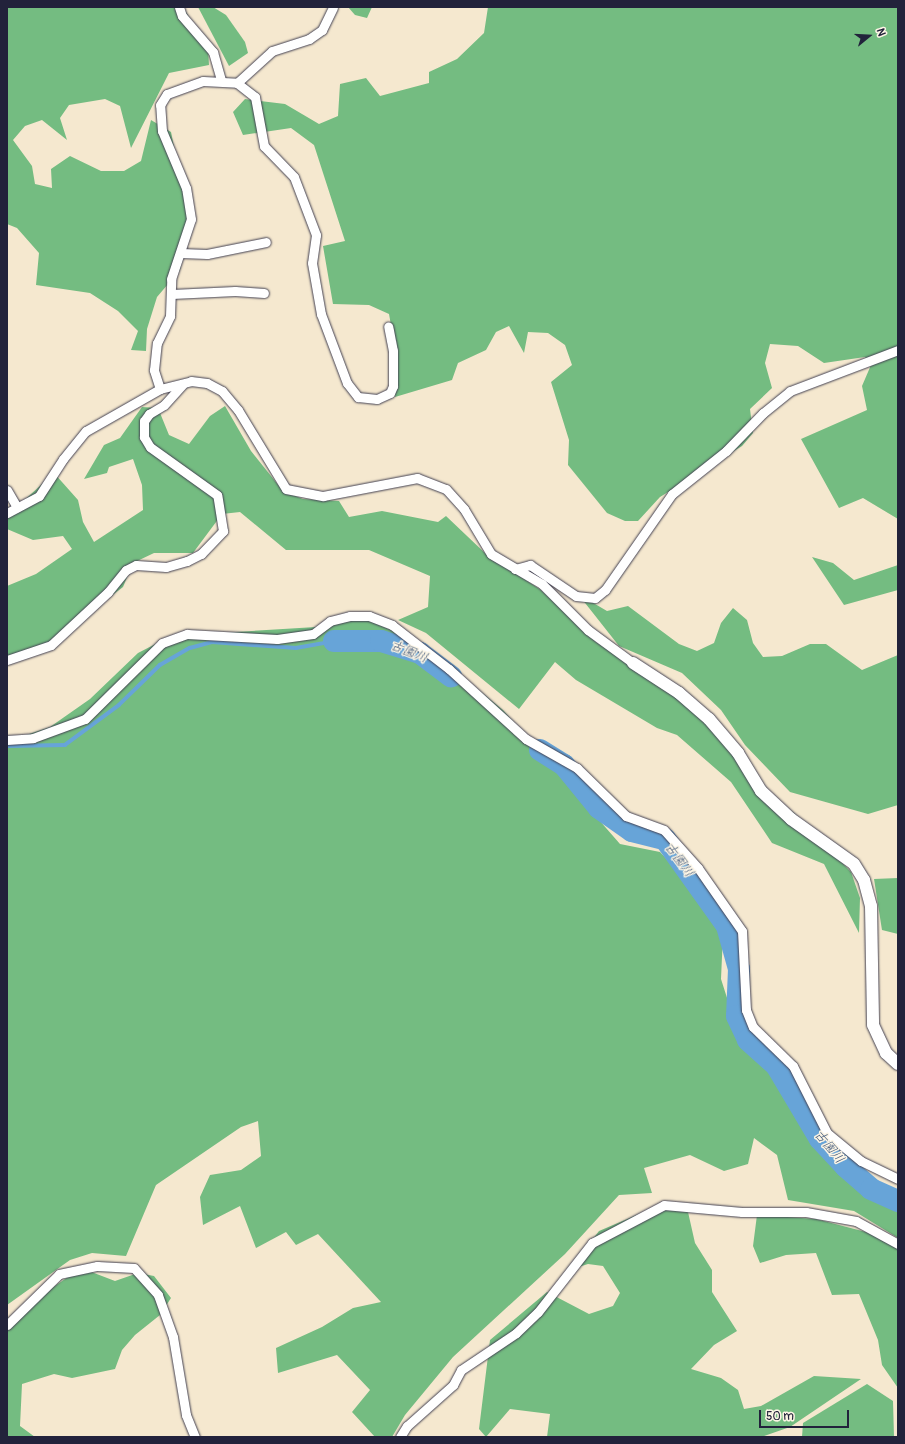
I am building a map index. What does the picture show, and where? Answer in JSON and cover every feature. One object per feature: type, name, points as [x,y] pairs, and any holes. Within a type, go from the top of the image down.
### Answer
[{"type":"street","points":[[180,7],[182,16],[213,52],[221,80]]},
{"type":"street","points":[[238,83],[272,51],[309,39],[322,30],[333,7]]},
{"type":"street","points":[[160,389],[154,370],[157,343],[170,316],[172,294],[171,279],[181,253],[191,219],[190,205],[167,149],[160,105],[167,94],[181,88],[221,80],[238,83],[255,97],[264,146],[294,177],[316,234],[312,263],[321,314],[347,383],[358,396],[377,399],[390,393],[393,386],[393,351],[388,326]]},
{"type":"street","points":[[181,253],[207,254],[266,242]]},
{"type":"street","points":[[172,294],[235,291],[264,293]]},
{"type":"street","points":[[515,569],[530,565],[576,596],[595,598],[606,590],[672,494],[726,451],[763,412],[790,391],[898,350]]},
{"type":"street","points":[[7,660],[51,645],[108,592],[126,570],[136,565],[166,567],[187,561],[201,554],[223,530],[218,495],[150,447],[144,437],[144,421],[149,414],[164,405],[183,383]]},
{"type":"street","points":[[7,513],[39,496],[63,458],[86,431],[160,389],[183,383],[207,383],[222,391],[238,410],[286,489],[322,496],[417,478],[446,489],[464,509],[491,554],[542,584],[588,630],[633,663],[679,692],[709,719],[738,753],[762,791],[791,818],[854,864],[864,880],[871,906],[873,1025],[886,1053],[898,1064]]},
{"type":"street","points":[[7,490],[17,508]]},
{"type":"street","points":[[7,740],[33,738],[85,718],[162,643],[187,634],[277,639],[314,634],[330,621],[350,616],[368,616],[392,625],[449,669],[526,739],[577,768],[626,816],[664,830],[698,868],[742,931],[746,1010],[753,1027],[793,1066],[826,1133],[861,1161],[898,1179]]},
{"type":"street","points":[[400,1437],[407,1426],[453,1385],[461,1370],[516,1333],[538,1312],[592,1243],[664,1205],[742,1212],[806,1212],[856,1221],[898,1244]]},
{"type":"street","points":[[7,1325],[59,1274],[98,1266],[134,1268],[158,1295],[173,1337],[186,1415],[194,1437]]},
{"type":"green space","points":[[7,7],[183,7],[208,49],[209,65],[169,73],[131,148],[120,106],[105,99],[69,105],[60,118],[67,140],[42,120],[25,126],[13,140],[32,166],[35,184],[52,188],[51,169],[70,156],[101,171],[124,171],[141,161],[151,120],[171,132],[189,221],[180,270],[157,297],[147,329],[146,351],[131,350],[138,331],[118,311],[90,293],[36,285],[39,253],[17,228],[7,224]]},
{"type":"green space","points":[[198,7],[213,7],[226,15],[245,42],[248,53],[229,66]]},
{"type":"green space","points":[[348,7],[372,7],[367,18],[355,15]]},
{"type":"green space","points":[[488,7],[898,7],[898,519],[863,498],[839,508],[801,439],[867,410],[862,386],[871,365],[865,357],[824,363],[798,346],[770,344],[765,363],[772,388],[750,409],[753,433],[742,446],[660,497],[638,521],[625,521],[607,513],[568,465],[569,440],[551,382],[572,365],[565,345],[548,333],[528,332],[524,353],[509,326],[496,332],[486,350],[458,363],[452,380],[395,397],[398,365],[389,314],[369,305],[333,304],[323,246],[345,241],[314,145],[291,128],[243,135],[233,112],[245,99],[285,104],[319,124],[338,116],[340,84],[366,78],[380,96],[429,83],[429,72],[457,59],[484,33]]},
{"type":"green space","points":[[225,406],[251,451],[283,491],[303,499],[339,501],[349,517],[382,511],[438,522],[446,516],[487,555],[541,590],[596,642],[690,705],[765,791],[794,813],[851,872],[860,898],[859,933],[824,864],[772,843],[731,782],[677,735],[657,728],[576,680],[555,662],[519,709],[426,633],[398,620],[428,607],[430,576],[369,550],[286,550],[240,512],[222,514],[193,553],[154,553],[133,563],[123,587],[51,642],[7,661],[7,586],[36,574],[72,549],[63,536],[33,540],[7,529],[7,516],[54,473],[78,500],[83,522],[94,542],[143,510],[142,485],[133,459],[109,467],[107,473],[84,479],[104,445],[120,438],[142,407],[158,408],[169,435],[189,444],[210,416]]},
{"type":"green space","points":[[812,557],[833,563],[854,580],[898,565],[898,590],[844,605]]},
{"type":"green space","points":[[578,594],[607,611],[628,606],[679,644],[697,651],[714,643],[721,623],[733,608],[747,620],[753,643],[763,657],[782,656],[810,644],[826,644],[862,670],[898,655],[898,805],[868,814],[790,792],[745,745],[721,710],[682,673],[619,646]]},
{"type":"green space","points":[[342,618],[367,619],[425,646],[503,710],[620,844],[660,852],[691,885],[723,934],[721,979],[735,1023],[789,1075],[828,1146],[855,1172],[898,1201],[898,1238],[854,1211],[788,1200],[777,1155],[754,1138],[748,1164],[724,1171],[690,1155],[644,1168],[652,1193],[619,1195],[565,1254],[453,1357],[405,1415],[392,1437],[375,1437],[352,1412],[370,1390],[337,1355],[278,1373],[276,1348],[322,1327],[353,1308],[381,1302],[318,1234],[296,1245],[286,1232],[256,1248],[240,1206],[203,1225],[200,1197],[210,1175],[241,1170],[261,1156],[258,1121],[241,1127],[156,1185],[126,1256],[92,1253],[70,1260],[7,1305],[7,737],[17,738],[50,727],[90,699],[138,653],[171,636],[316,627]]},
{"type":"green space","points":[[898,878],[898,934],[882,930],[874,879]]},
{"type":"green space","points":[[653,1208],[688,1212],[695,1243],[712,1270],[712,1292],[737,1331],[714,1345],[691,1369],[721,1378],[738,1390],[744,1409],[761,1406],[814,1376],[861,1379],[790,1427],[761,1437],[547,1437],[550,1414],[510,1409],[486,1437],[479,1429],[490,1340],[547,1292],[589,1314],[613,1306],[620,1293],[603,1266],[588,1264],[569,1270],[599,1231]]},
{"type":"green space","points":[[757,1215],[816,1219],[866,1232],[898,1246],[898,1388],[882,1365],[878,1340],[859,1294],[832,1295],[816,1253],[786,1255],[760,1263],[753,1246]]},
{"type":"green space","points":[[81,1268],[115,1281],[138,1273],[154,1276],[171,1298],[160,1315],[135,1335],[122,1350],[115,1369],[72,1378],[54,1374],[22,1384],[20,1426],[35,1437],[7,1437],[7,1319]]},
{"type":"green space","points":[[867,1384],[893,1401],[894,1437],[802,1437],[803,1423]]},
{"type":"waterway","points":[[7,746],[65,745],[119,705],[160,665],[190,648],[212,642],[296,648],[334,641]]},
{"type":"waterway","name":"古園川","points":[[334,641],[381,641],[420,653],[451,676]]},
{"type":"waterway","name":"古園川","points":[[540,750],[564,765],[599,808],[632,831],[665,839],[727,926],[739,969],[737,1016],[748,1040],[776,1065],[820,1139],[846,1167],[871,1189],[898,1201]]}]
